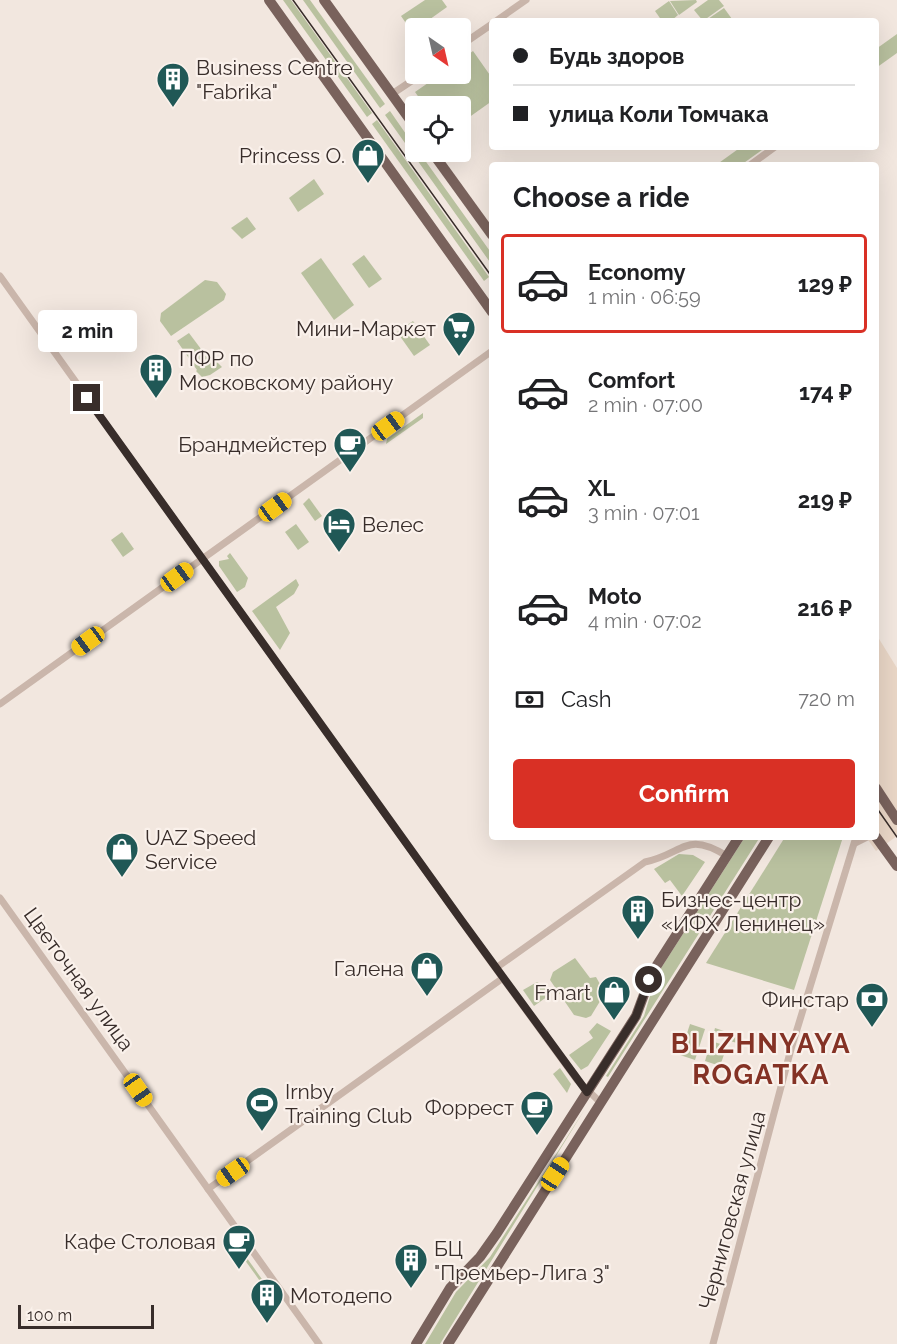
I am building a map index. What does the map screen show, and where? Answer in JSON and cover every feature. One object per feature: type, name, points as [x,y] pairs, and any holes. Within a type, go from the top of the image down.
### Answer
[{"type":"main road","points":[[269,0],[489,308]]},
{"type":"main road","points":[[324,0],[405,112]]},
{"type":"main road","points":[[439,162],[489,231]]},
{"type":"main road","points":[[879,793],[897,820]]},
{"type":"main road","points":[[416,1344],[450,1288],[480,1257],[497,1233],[636,1016],[652,973],[737,840]]},
{"type":"main road","points":[[448,1344],[768,840]]},
{"type":"main road","points":[[878,840],[897,866]]},
{"type":"street","points":[[500,18],[526,0]]},
{"type":"street","points":[[471,38],[489,26]]},
{"type":"street","points":[[392,94],[407,84]]},
{"type":"street","points":[[754,162],[771,150]]},
{"type":"street","points":[[0,276],[503,978],[587,1092],[600,1102]]},
{"type":"street","points":[[0,704],[489,353]]},
{"type":"street","name":"Черниговская улица","points":[[713,1344],[791,1049],[855,840]]},
{"type":"street","points":[[496,968],[645,862],[661,859],[674,850],[695,844],[707,844],[727,856]]},
{"type":"street","name":"Цветочная улица","points":[[0,898],[319,1344]]},
{"type":"street","points":[[208,1189],[503,978]]},
{"type":"green space","points":[[283,0],[291,0],[372,113],[367,117]]},
{"type":"green space","points":[[303,0],[310,0],[385,104],[380,108]]},
{"type":"green space","points":[[425,0],[442,0],[447,7],[432,18],[405,18],[405,22],[401,16]]},
{"type":"green space","points":[[696,0],[697,2],[679,15],[670,1]]},
{"type":"green space","points":[[708,0],[719,0],[724,6],[707,18],[701,18],[694,10]]},
{"type":"green space","points":[[669,1],[678,15],[674,18],[660,18],[655,11]]},
{"type":"green space","points":[[724,8],[731,18],[709,18]]},
{"type":"green space","points":[[897,34],[897,53],[879,66],[879,47]]},
{"type":"green space","points":[[473,51],[489,74],[489,103],[471,116],[471,96],[418,96],[415,92],[427,84],[471,84],[471,52]]},
{"type":"green space","points":[[390,111],[405,133],[405,143],[385,115]]},
{"type":"green space","points":[[377,120],[489,277],[484,281],[372,124]]},
{"type":"green space","points":[[737,150],[762,150],[745,162],[720,162]]},
{"type":"green space","points":[[419,162],[426,162],[489,250],[489,261]]},
{"type":"green space","points":[[314,179],[324,194],[298,212],[289,198]]},
{"type":"green space","points":[[247,217],[256,229],[242,239],[231,228]]},
{"type":"green space","points":[[364,255],[382,279],[369,288],[352,264]]},
{"type":"green space","points":[[321,258],[354,305],[334,320],[301,273]]},
{"type":"green space","points":[[205,280],[217,282],[226,294],[224,300],[171,336],[160,321],[161,313]]},
{"type":"green space","points":[[413,321],[430,345],[414,356],[397,332]]},
{"type":"green space","points":[[189,333],[210,361],[216,361],[222,367],[202,377],[196,371],[177,341]]},
{"type":"green space","points":[[423,413],[423,418],[386,444],[387,439]]},
{"type":"green space","points":[[309,498],[322,516],[315,521],[303,504]]},
{"type":"green space","points":[[296,524],[309,542],[298,550],[285,532]]},
{"type":"green space","points":[[122,532],[134,549],[123,557],[111,540]]},
{"type":"green space","points":[[230,553],[248,578],[245,587],[237,592],[219,566],[219,561],[229,559],[227,556]]},
{"type":"green space","points":[[296,579],[299,585],[294,594],[276,607],[290,633],[280,650],[252,611]]},
{"type":"green space","points":[[743,840],[758,840],[608,1077],[606,1076],[644,1016],[656,976]]},
{"type":"green space","points":[[783,840],[842,840],[794,990],[706,963]]},
{"type":"green space","points":[[679,854],[693,855],[705,862],[682,896],[670,880],[665,883],[654,869]]},
{"type":"green space","points":[[575,958],[590,978],[596,977],[605,993],[591,1016],[586,1018],[574,1015],[550,980],[553,972]]},
{"type":"green space","points":[[537,982],[551,994],[534,1006],[523,990]]},
{"type":"green space","points":[[597,1023],[611,1031],[588,1066],[581,1070],[569,1055],[593,1038],[589,1032]]},
{"type":"green space","points":[[690,1024],[705,1029],[695,1060],[680,1055]]},
{"type":"green space","points":[[715,1028],[739,1036],[737,1043],[713,1036]]},
{"type":"green space","points":[[711,1041],[727,1046],[720,1066],[705,1061]]},
{"type":"green space","points":[[560,1068],[571,1084],[567,1093],[553,1074]]},
{"type":"green space","points":[[585,1109],[440,1344],[425,1344],[456,1292],[490,1257]]},
{"type":"green space","points":[[229,1233],[269,1289],[267,1291],[227,1235]]},
{"type":"shaded area","points":[[879,639],[897,668],[897,836],[876,851],[868,840],[879,840]]},
{"type":"tram line","points":[[293,0],[489,273]]},
{"type":"tram line","points":[[879,811],[897,837]]},
{"type":"place","name":"Business Centre \"Fabrika\"","points":[[173,108]]},
{"type":"place","name":"Princess O.","points":[[368,184]]},
{"type":"place","name":"Мини-Маркет","points":[[459,357]]},
{"type":"place","name":"ПФР по Московскому району","points":[[156,399]]},
{"type":"place","name":"Брандмейстер","points":[[350,473]]},
{"type":"place","name":"Велес","points":[[339,553]]},
{"type":"place","name":"UAZ Speed Service","points":[[122,878]]},
{"type":"place","name":"Бизнес-центр «ИФХ Ленинец»","points":[[638,940]]},
{"type":"place","name":"Галена","points":[[427,997]]},
{"type":"place","name":"Fmart","points":[[614,1021]]},
{"type":"place","name":"Финстар","points":[[872,1028]]},
{"type":"place","name":"Irnby Training Club","points":[[262,1132]]},
{"type":"place","name":"Форрест","points":[[537,1136]]},
{"type":"place","name":"Кафе Столовая","points":[[239,1270]]},
{"type":"place","name":"БЦ \"Премьер-Лига 3\"","points":[[411,1289]]},
{"type":"place","name":"Мотодепо","points":[[267,1324]]},
{"type":"district","name":"BLIZHNYAYA ROGATKA","points":[[761,1058]]},
{"type":"route","points":[[87,398],[587,1092],[636,1016],[649,980]]}]
